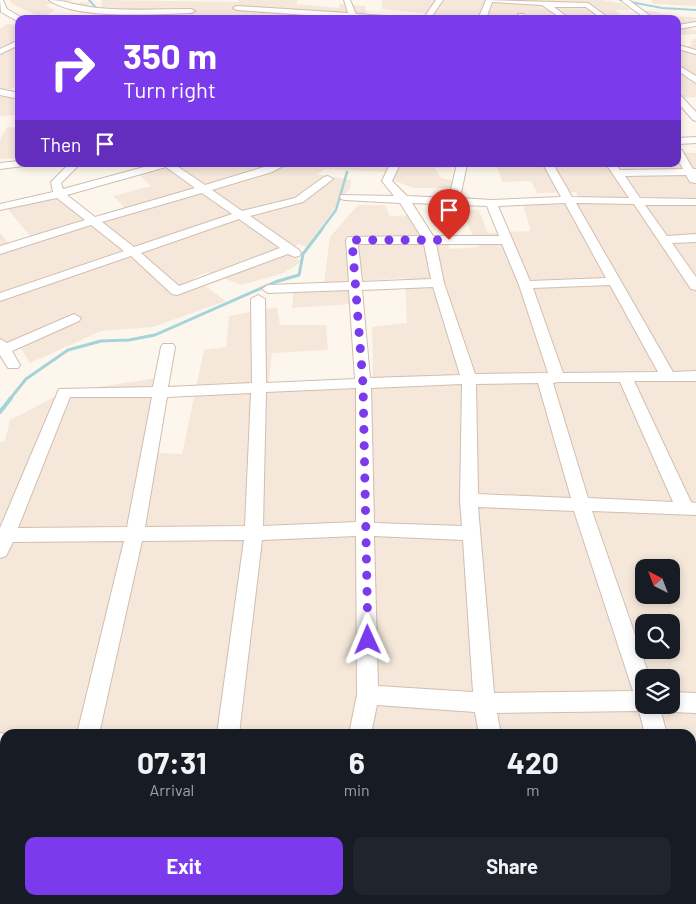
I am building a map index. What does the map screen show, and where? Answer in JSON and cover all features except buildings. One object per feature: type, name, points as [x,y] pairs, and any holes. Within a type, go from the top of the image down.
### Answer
[{"type":"street","points":[[0,0],[4,10],[15,18]]},
{"type":"street","points":[[52,0],[64,6],[84,10],[192,8],[186,15]]},
{"type":"street","points":[[239,0],[236,11],[302,9],[321,15]]},
{"type":"street","points":[[347,0],[352,14]]},
{"type":"street","points":[[429,15],[440,0]]},
{"type":"street","points":[[483,15],[489,0],[588,5],[602,15]]},
{"type":"street","points":[[625,1],[645,15]]},
{"type":"street","points":[[542,3],[561,15]]},
{"type":"street","points":[[76,14],[84,10]]},
{"type":"street","points":[[338,15],[360,15]]},
{"type":"street","points":[[9,23],[15,22]]},
{"type":"street","points":[[681,26],[696,24]]},
{"type":"street","points":[[0,53],[15,44]]},
{"type":"street","points":[[681,48],[696,52]]},
{"type":"street","points":[[0,53],[10,54]]},
{"type":"street","points":[[681,69],[696,79]]},
{"type":"street","points":[[0,92],[15,95]]},
{"type":"street","points":[[681,101],[696,118]]},
{"type":"street","points":[[681,141],[696,140]]},
{"type":"street","points":[[681,156],[693,172],[696,182]]},
{"type":"street","points":[[0,166],[15,164]]},
{"type":"street","points":[[72,167],[56,182],[59,194],[134,253],[177,291],[293,252],[171,167]]},
{"type":"street","points":[[0,207],[59,194],[156,167]]},
{"type":"street","points":[[0,250],[275,167]]},
{"type":"street","points":[[394,167],[387,181],[405,201],[429,240],[438,283],[468,379],[469,500],[484,703],[489,729]]},
{"type":"street","points":[[454,201],[461,167]]},
{"type":"street","points":[[550,167],[668,376]]},
{"type":"street","points":[[614,168],[693,172]]},
{"type":"street","points":[[614,168],[696,286]]},
{"type":"street","points":[[0,297],[134,253],[240,215],[299,200],[328,179]]},
{"type":"street","points":[[345,197],[405,201],[491,203],[567,200],[696,202]]},
{"type":"street","points":[[491,203],[525,285],[581,504],[636,669]]},
{"type":"street","points":[[665,240],[696,238]]},
{"type":"street","points":[[361,729],[368,695],[366,529],[363,384],[352,240],[506,240]]},
{"type":"street","points":[[525,285],[614,281]]},
{"type":"street","points":[[229,729],[254,533],[263,294],[438,283]]},
{"type":"street","points":[[13,365],[1,348],[74,318]]},
{"type":"street","points":[[89,729],[135,534],[168,347]]},
{"type":"street","points":[[472,533],[366,529],[254,533],[135,534],[2,541],[64,392],[259,389],[468,379],[696,376]]},
{"type":"street","points":[[469,500],[690,508],[625,377]]},
{"type":"street","points":[[368,695],[484,703],[635,701]]},
{"type":"street","points":[[680,702],[696,703]]},
{"type":"street","points":[[650,714],[655,729]]},
{"type":"shaded area","points":[[10,0],[74,0],[45,5],[55,10],[47,15],[36,15],[12,4]]},
{"type":"shaded area","points":[[102,0],[238,2],[239,0],[297,0],[297,4],[339,8],[340,4],[365,6],[367,15],[91,15],[91,13],[80,13],[72,10],[81,2],[89,3],[92,11],[101,9]]},
{"type":"shaded area","points":[[382,0],[601,0],[621,3],[630,10],[614,10],[621,15],[432,15],[382,9]]},
{"type":"shaded area","points":[[651,0],[696,0],[696,6],[653,4]]},
{"type":"shaded area","points":[[635,11],[653,11],[667,15],[642,15]]},
{"type":"shaded area","points":[[681,16],[696,18],[696,25],[685,26],[696,31],[696,34],[681,34]]},
{"type":"shaded area","points":[[7,24],[15,25],[15,87],[5,92],[15,95],[15,115],[0,116],[0,29]]},
{"type":"shaded area","points":[[696,39],[696,97],[681,98],[681,48],[684,49],[693,44],[690,42]]},
{"type":"shaded area","points":[[7,127],[15,128],[15,158],[0,159],[0,140]]},
{"type":"shaded area","points":[[681,152],[696,153],[696,729],[0,729],[0,442],[5,441],[10,420],[64,392],[164,377],[159,453],[182,454],[204,350],[226,347],[229,316],[277,307],[280,325],[326,325],[328,350],[272,353],[269,383],[373,381],[372,327],[407,323],[405,278],[348,282],[352,304],[292,308],[294,287],[324,282],[330,237],[358,205],[385,205],[390,216],[421,215],[434,235],[444,235],[450,249],[479,247],[461,211],[478,209],[488,233],[531,231],[523,205],[582,204],[576,192],[537,193],[531,181],[502,182],[497,167],[681,167]]},
{"type":"shaded area","points":[[162,167],[454,167],[435,168],[441,178],[451,180],[454,188],[413,188],[390,179],[391,172],[325,169],[317,174],[351,180],[350,188],[306,247],[299,244],[285,251],[302,262],[281,274],[241,285],[208,272],[193,278],[226,301],[153,327],[101,331],[30,363],[17,342],[0,348],[0,233],[13,248],[34,241],[7,208],[62,195],[90,224],[129,212],[113,196],[151,186],[138,174]]},
{"type":"waterway","points":[[89,0],[98,10]]},
{"type":"waterway","points":[[620,0],[662,8],[696,10]]},
{"type":"waterway","points":[[321,230],[336,210],[347,172]]},
{"type":"waterway","points":[[10,399],[26,379],[68,350],[101,341],[129,340],[155,335],[275,282],[299,275],[303,254],[322,229]]},
{"type":"waterway","points":[[0,412],[11,398]]},
{"type":"route","points":[[368,640],[363,384],[352,240],[449,240]]}]
